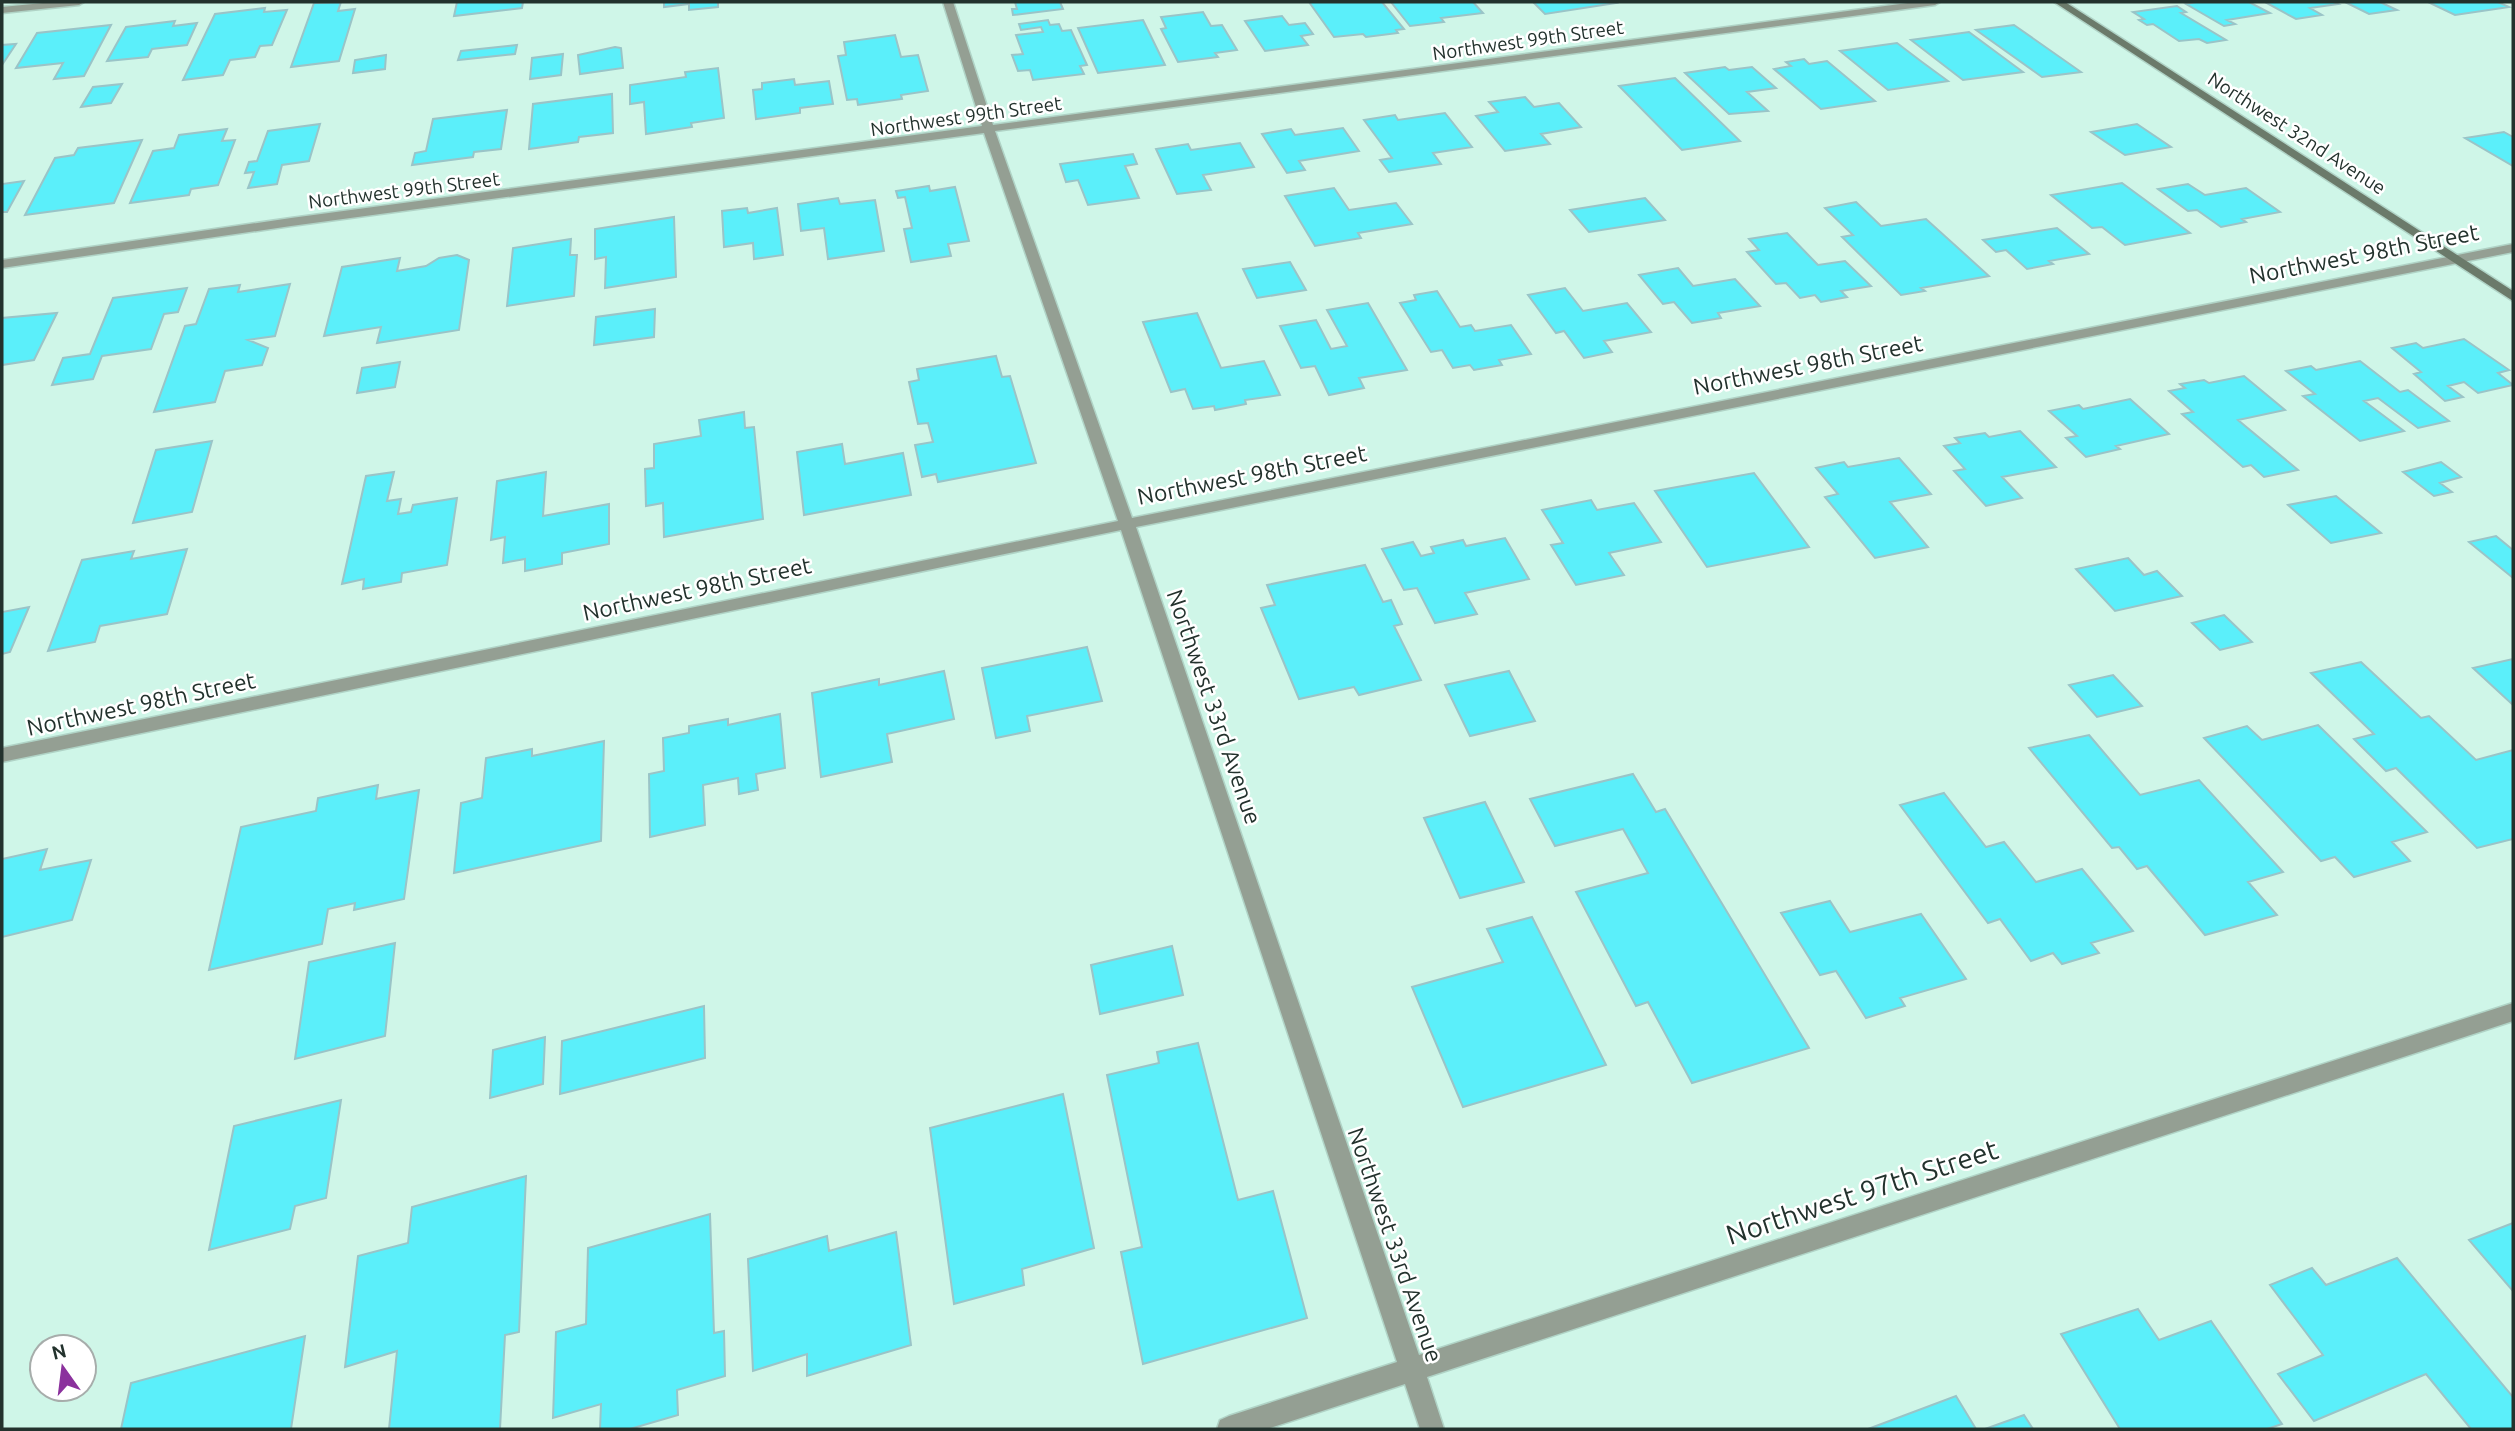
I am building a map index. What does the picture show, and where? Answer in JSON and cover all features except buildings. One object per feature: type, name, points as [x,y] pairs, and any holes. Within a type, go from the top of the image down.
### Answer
[{"type":"main road","name":"Northwest 32nd Avenue","points":[[2059,2],[2513,297]]},
{"type":"street","points":[[2,10],[79,2]]},
{"type":"street","name":"Northwest 33rd Avenue","points":[[948,2],[989,131],[1127,524],[1432,1429]]},
{"type":"street","name":"Northwest 99th Street","points":[[2,264],[292,222],[989,131],[1935,2]]},
{"type":"street","name":"Northwest 98th Street","points":[[2,755],[1127,524],[2513,248]]},
{"type":"street","name":"Northwest 97th Street","points":[[1228,1429],[2513,1012]]}]
